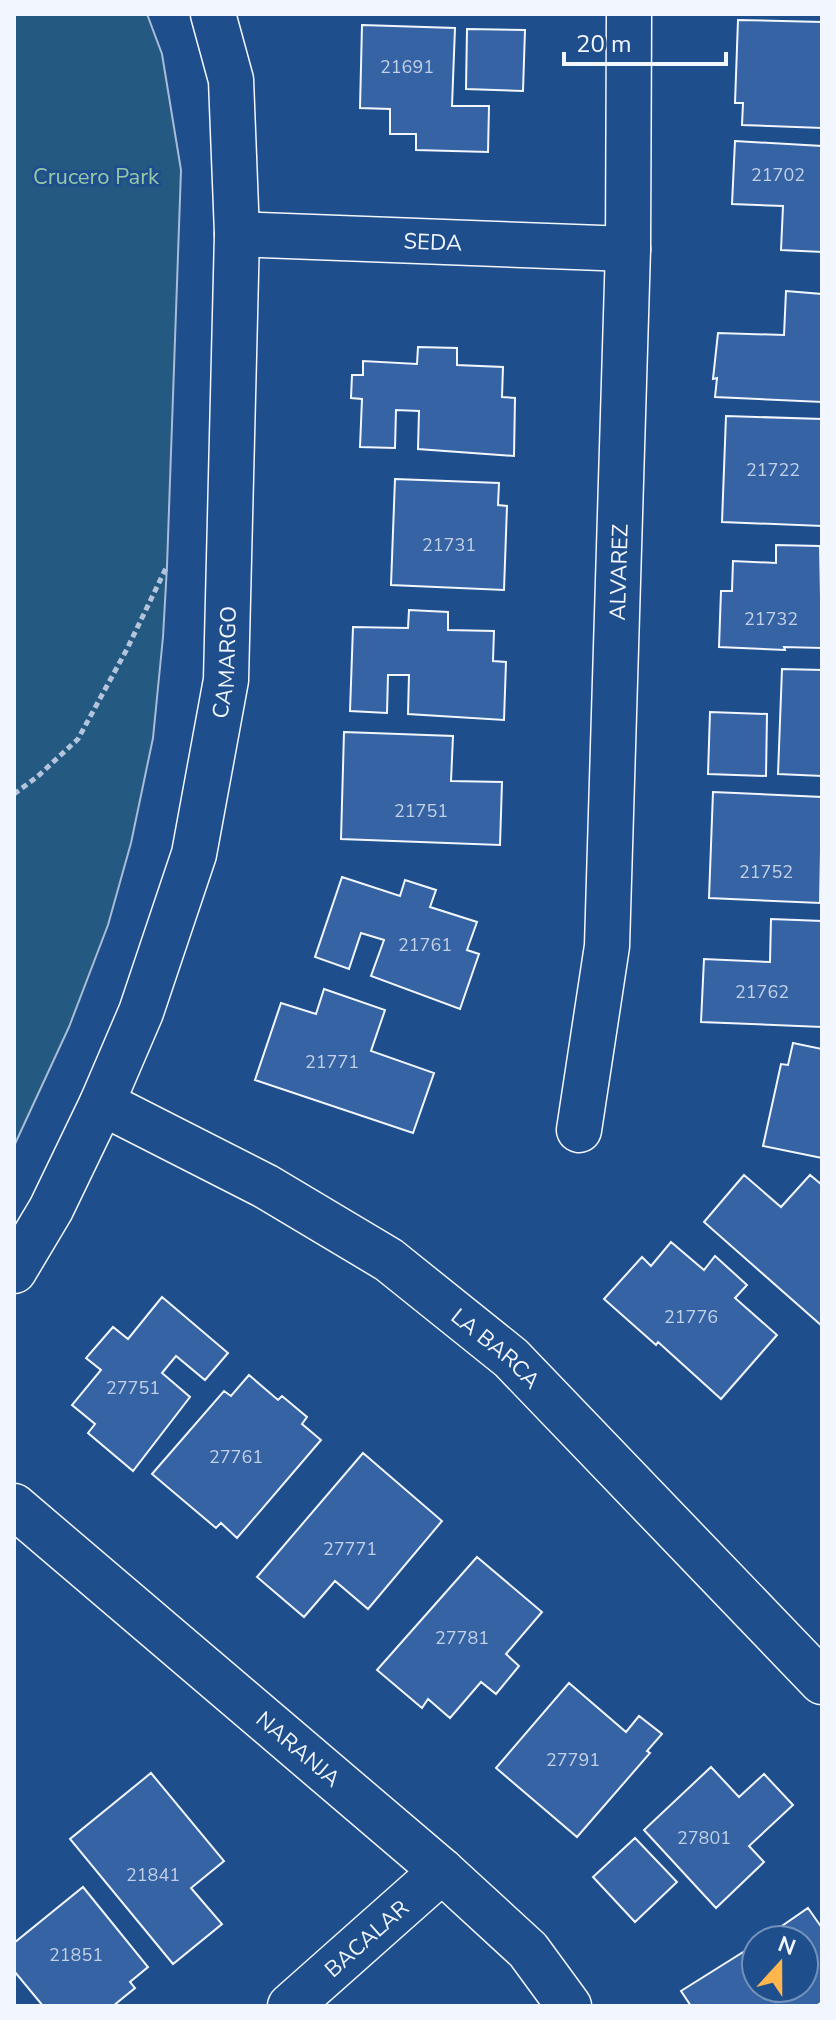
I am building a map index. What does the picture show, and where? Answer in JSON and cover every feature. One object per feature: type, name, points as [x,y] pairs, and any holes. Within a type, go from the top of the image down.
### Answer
[{"type":"street","name":"CAMARGO","points":[[14,1271],[51,1209],[141,1012],[194,854],[226,680],[237,234],[231,80],[213,14]]},
{"type":"street","name":"ALVAREZ","points":[[579,1130],[607,946],[628,249],[629,14]]},
{"type":"street","name":"SEDA","points":[[237,234],[628,249]]},
{"type":"street","name":"LA BARCA","points":[[102,1103],[265,1186],[389,1260],[511,1358],[822,1682]]},
{"type":"street","name":"NARANJA","points":[[14,1506],[442,1871],[528,1950],[569,2006]]},
{"type":"street","name":"BACALAR","points":[[290,2006],[442,1871]]},
{"type":"path","points":[[14,794],[78,739],[127,649],[167,566]]},
{"type":"green space","name":"Crucero Park","points":[[14,14],[147,14],[162,54],[181,170],[167,566],[153,738],[131,843],[108,925],[69,1027],[14,1146]]},
{"type":"building","points":[[738,20],[822,22],[822,128],[742,125],[743,103],[735,103]]},
{"type":"building","points":[[362,25],[455,28],[452,106],[489,106],[488,152],[416,150],[416,134],[390,134],[390,109],[360,108]]},
{"type":"building","points":[[467,29],[525,30],[523,91],[466,89]]},
{"type":"building","points":[[735,141],[822,146],[822,252],[781,250],[783,206],[732,204]]},
{"type":"building","points":[[786,291],[822,294],[822,402],[715,397],[717,378],[713,379],[718,333],[784,335]]},
{"type":"building","points":[[418,347],[457,348],[457,365],[503,367],[502,397],[515,398],[514,456],[418,449],[419,411],[396,410],[395,448],[360,447],[362,399],[351,398],[352,375],[363,375],[363,361],[417,364]]},
{"type":"building","points":[[726,416],[822,419],[822,526],[722,522]]},
{"type":"building","points":[[395,479],[499,483],[498,505],[507,506],[504,590],[391,585]]},
{"type":"building","points":[[776,545],[820,546],[822,648],[719,647],[721,591],[732,591],[733,561],[776,563]]},
{"type":"building","points":[[409,610],[448,612],[448,630],[494,631],[493,661],[506,662],[504,720],[408,714],[409,675],[388,675],[387,713],[350,711],[353,627],[408,628]]},
{"type":"building","points":[[782,669],[822,670],[822,776],[778,774]]},
{"type":"building","points":[[710,712],[767,714],[766,776],[708,774]]},
{"type":"building","points":[[344,732],[453,736],[451,781],[502,782],[500,845],[341,839]]},
{"type":"building","points":[[713,792],[822,797],[820,903],[709,898]]},
{"type":"building","points":[[342,877],[400,896],[405,880],[436,890],[430,907],[477,922],[467,950],[479,954],[460,1009],[371,976],[384,940],[361,933],[349,969],[315,957]]},
{"type":"building","points":[[771,919],[822,921],[822,1027],[701,1022],[704,959],[770,962]]},
{"type":"building","points":[[324,989],[385,1010],[371,1051],[434,1073],[413,1133],[255,1080],[281,1003],[316,1014]]},
{"type":"building","points":[[793,1043],[822,1049],[822,1158],[763,1146],[781,1064],[788,1065]]},
{"type":"building","points":[[744,1175],[781,1207],[810,1175],[822,1185],[822,1326],[704,1222]]},
{"type":"building","points":[[671,1242],[704,1270],[715,1256],[747,1285],[735,1298],[777,1335],[721,1399],[604,1299],[642,1257],[651,1266]]},
{"type":"building","points":[[162,1297],[228,1353],[205,1380],[176,1356],[162,1373],[190,1397],[133,1471],[88,1433],[95,1424],[72,1405],[101,1370],[86,1358],[113,1327],[128,1339]]},
{"type":"building","points":[[249,1375],[278,1400],[282,1396],[307,1417],[302,1424],[321,1440],[237,1538],[221,1523],[216,1528],[152,1474],[224,1391],[231,1396]]},
{"type":"building","points":[[363,1453],[442,1521],[368,1609],[335,1581],[304,1617],[257,1577]]},
{"type":"building","points":[[477,1557],[542,1612],[506,1654],[519,1666],[496,1694],[481,1682],[450,1718],[428,1699],[422,1708],[377,1670]]},
{"type":"building","points":[[569,1683],[626,1732],[639,1716],[662,1734],[647,1751],[650,1753],[577,1837],[496,1768]]},
{"type":"building","points":[[711,1767],[739,1797],[764,1774],[793,1805],[749,1846],[764,1862],[716,1908],[644,1830]]},
{"type":"building","points":[[151,1773],[224,1861],[191,1888],[222,1924],[173,1964],[70,1839]]},
{"type":"building","points":[[635,1838],[677,1882],[635,1922],[593,1877]]},
{"type":"building","points":[[83,1887],[148,1967],[130,1982],[135,1988],[113,2006],[43,2006],[14,1971],[14,1943]]},
{"type":"building","points":[[808,1908],[819,1924],[785,1924]]},
{"type":"building","points":[[820,1925],[822,1928],[820,2003]]},
{"type":"building","points":[[740,1954],[740,2004],[819,2004],[691,2006],[681,1991]]}]
